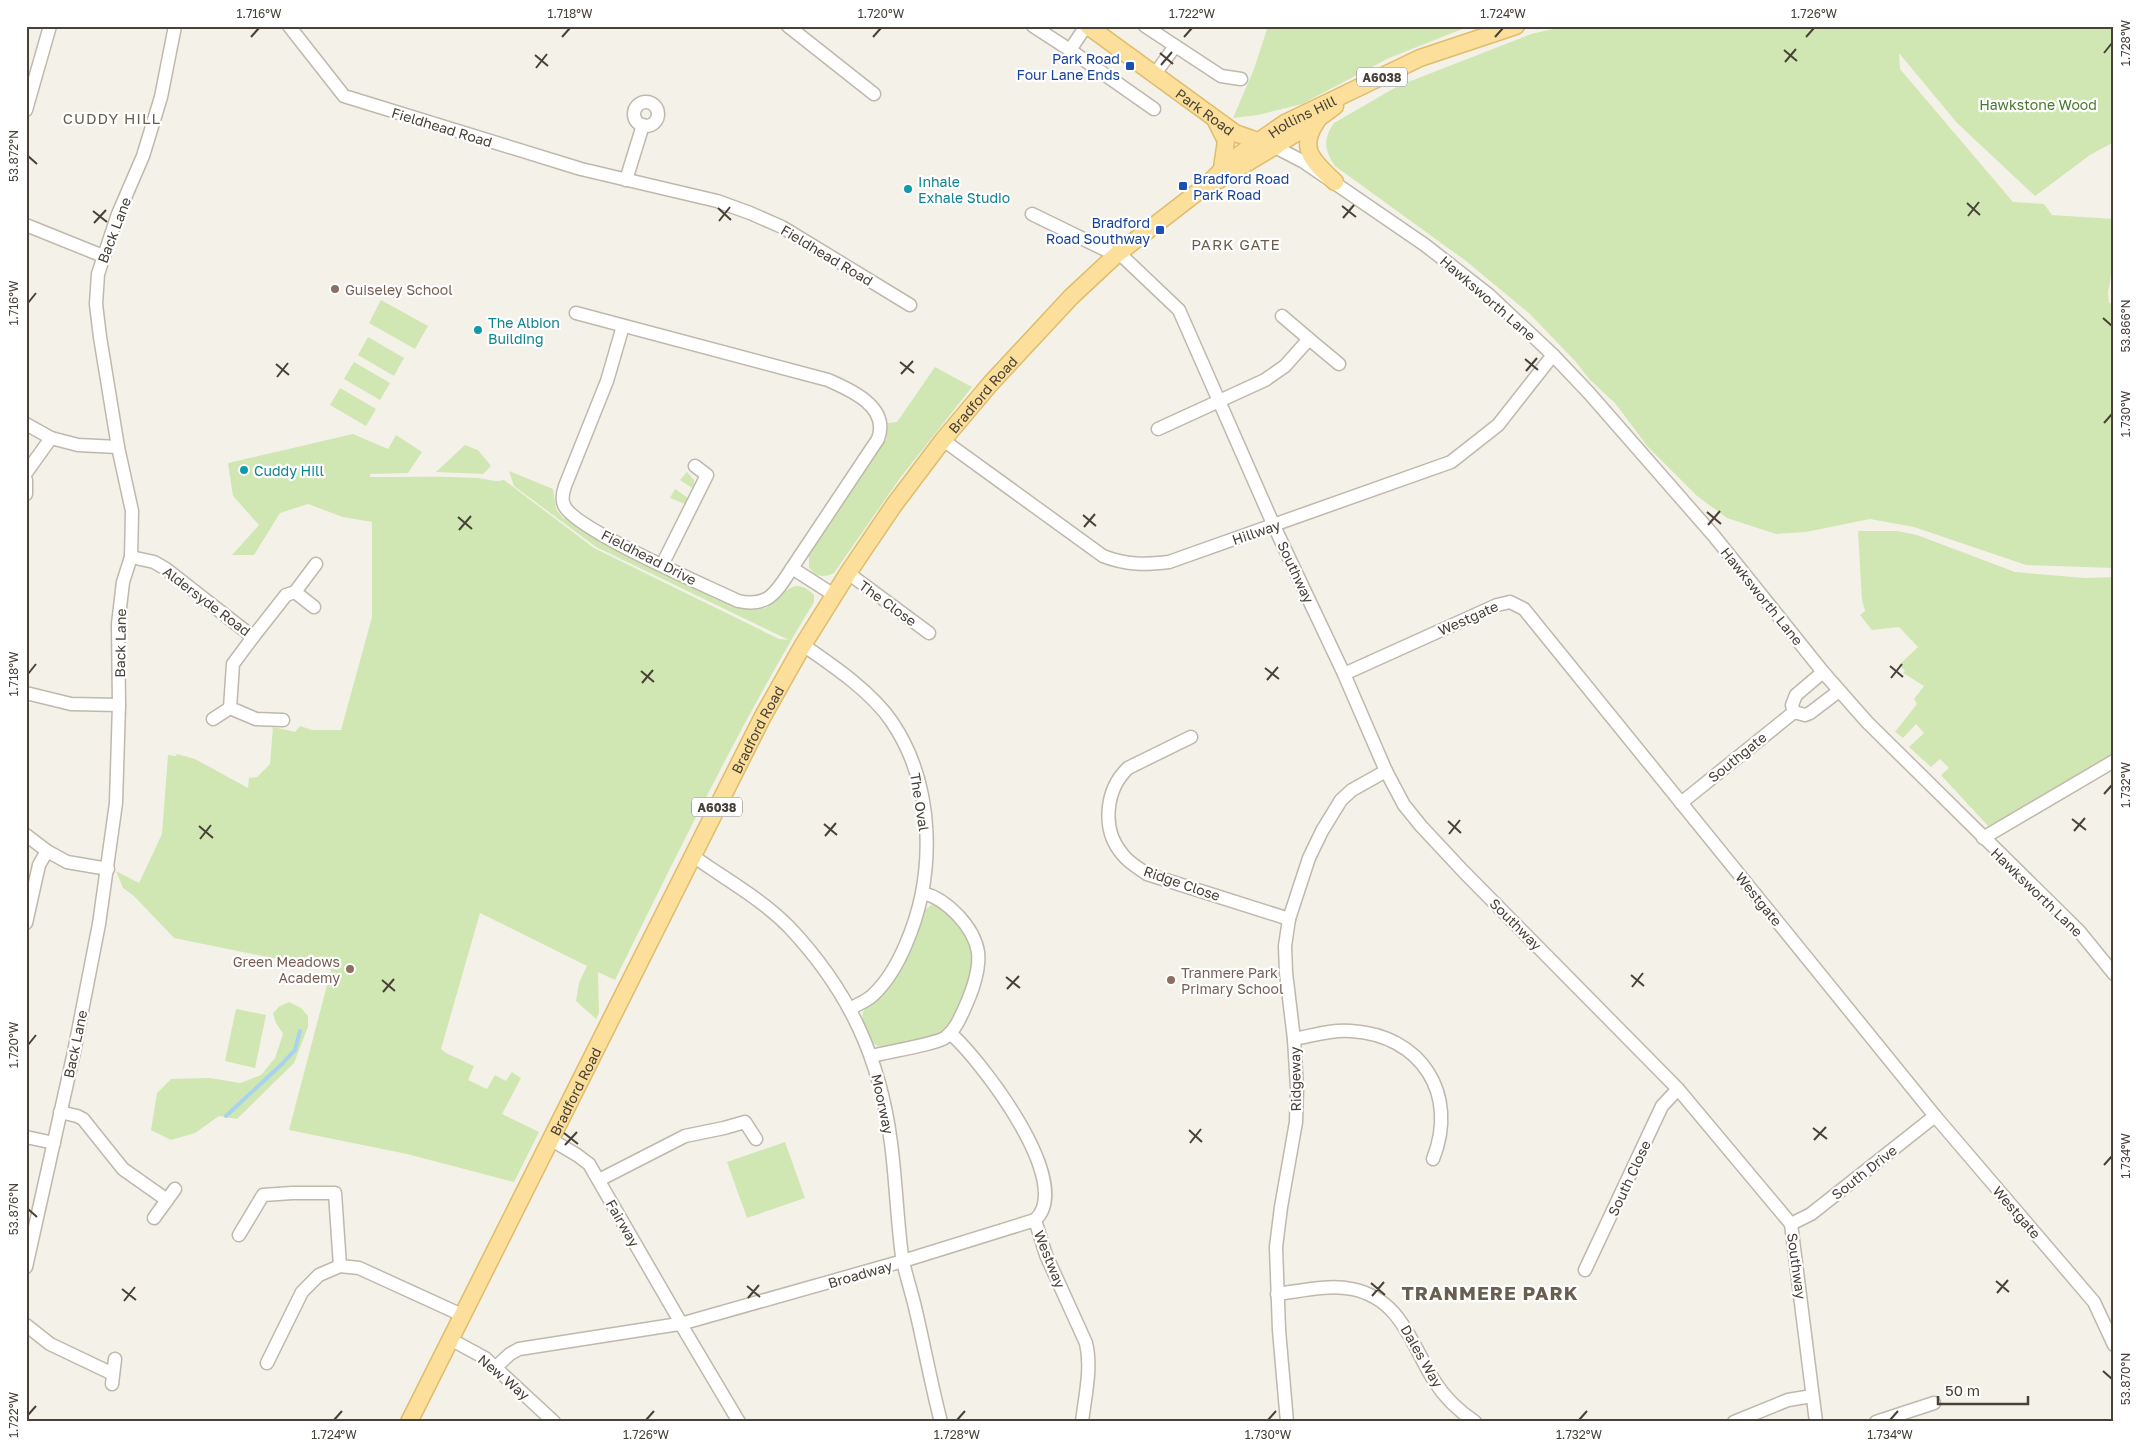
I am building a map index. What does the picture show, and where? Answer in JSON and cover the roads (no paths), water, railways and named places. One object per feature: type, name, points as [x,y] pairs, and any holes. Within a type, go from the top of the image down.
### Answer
[{"type":"main road","name":"Park Road","points":[[1087,26],[1235,132],[1268,144]]},
{"type":"main road","name":"Hollins Hill","points":[[1268,144],[1285,123],[1420,58],[1516,26]]},
{"type":"main road","name":"Hollins Hill","points":[[1268,144],[1318,119],[1331,110],[1345,95]]},
{"type":"main road","points":[[1214,118],[1226,141],[1222,168]]},
{"type":"main road","points":[[1318,119],[1309,132],[1308,150],[1311,158],[1335,182]]},
{"type":"main road","name":"Bradford Road","points":[[408,1422],[763,716],[803,645],[848,573],[894,506],[943,440],[991,383],[1071,297],[1118,254],[1208,184],[1222,168],[1243,151],[1268,144]]},
{"type":"main road","name":"Bradford Road","points":[[1208,184],[1223,179],[1268,144]]},
{"type":"street","points":[[26,110],[50,26]]},
{"type":"street","name":"Back Lane","points":[[26,1267],[54,1143],[99,924],[116,803],[119,705],[118,624],[123,582],[131,557],[132,511],[118,447],[96,304],[98,274],[103,256],[143,156],[163,89],[175,26]]},
{"type":"street","name":"Fieldhead Road","points":[[289,26],[344,96],[563,163],[717,201],[782,227],[910,304]]},
{"type":"street","points":[[788,26],[874,94]]},
{"type":"street","points":[[1033,26],[1154,109]]},
{"type":"street","name":"Park Road","points":[[1070,50],[1087,26]]},
{"type":"street","points":[[1145,26],[1221,76],[1241,79]]},
{"type":"street","points":[[1155,74],[1176,46]]},
{"type":"street","points":[[626,180],[642,125]]},
{"type":"street","name":"Hawksworth Lane","points":[[1268,144],[1304,162],[1425,245],[1489,296],[1553,355],[1589,393],[1714,536],[1839,691],[1867,722],[2079,931],[2114,974]]},
{"type":"street","name":"Southway","points":[[1032,214],[1118,254],[1179,310],[1274,526],[1344,674],[1386,771],[1404,805],[1421,826],[1678,1089],[1790,1224],[1816,1422]]},
{"type":"street","points":[[26,224],[103,256]]},
{"type":"street","name":"Fieldhead Drive","points":[[576,313],[828,380],[849,390],[875,410],[882,425],[878,439],[776,592],[765,601],[752,604],[738,601],[606,538],[572,514],[564,506],[564,486],[607,381],[623,326]]},
{"type":"street","points":[[1282,316],[1339,364]]},
{"type":"street","points":[[1158,429],[1265,380],[1278,372],[1309,339]]},
{"type":"street","name":"Hillway","points":[[943,440],[1103,556],[1120,562],[1145,565],[1169,562],[1451,462],[1498,425],[1553,355]]},
{"type":"street","points":[[26,424],[51,438],[78,445],[118,447]]},
{"type":"street","points":[[26,473],[51,438]]},
{"type":"street","points":[[662,565],[707,476],[695,466]]},
{"type":"street","points":[[26,480],[26,494]]},
{"type":"street","name":"Aldersyde Road","points":[[131,557],[154,562],[166,569],[253,637],[286,596],[295,592],[316,564]]},
{"type":"street","points":[[792,568],[834,595]]},
{"type":"street","name":"The Close","points":[[848,573],[928,633]]},
{"type":"street","points":[[295,592],[314,607]]},
{"type":"street","name":"Westgate","points":[[1344,674],[1497,604],[1510,602],[1524,609],[1935,1116],[2094,1302],[2114,1346]]},
{"type":"street","points":[[230,708],[233,664],[253,637]]},
{"type":"street","name":"The Oval","points":[[803,645],[872,700],[891,720],[916,772],[926,821],[926,866],[923,893],[909,937],[888,978],[871,997],[850,1009]]},
{"type":"street","points":[[1794,712],[1792,705],[1796,694],[1824,672]]},
{"type":"street","name":"Southgate","points":[[1681,803],[1794,712],[1805,715],[1810,713],[1839,691]]},
{"type":"street","points":[[26,693],[71,704],[119,705]]},
{"type":"street","points":[[214,719],[230,708]]},
{"type":"street","points":[[230,708],[256,719],[283,720]]},
{"type":"street","name":"Ridge Close","points":[[1191,737],[1128,768],[1121,774],[1111,796],[1108,820],[1117,847],[1122,855],[1133,865],[1147,874],[1289,918]]},
{"type":"street","points":[[1983,838],[2114,761]]},
{"type":"street","name":"Ridgeway","points":[[1287,1422],[1277,1294],[1276,1247],[1296,1122],[1297,1088],[1294,1039],[1286,973],[1285,946],[1289,918],[1309,858],[1322,831],[1341,800],[1352,790],[1386,771]]},
{"type":"street","points":[[26,835],[47,851],[67,862],[108,869]]},
{"type":"street","points":[[26,923],[39,865],[47,851]]},
{"type":"street","name":"Moorway","points":[[693,856],[762,904],[789,928],[819,964],[850,1009],[872,1056],[883,1098],[891,1143],[903,1262],[912,1292],[941,1422]]},
{"type":"street","points":[[872,1056],[941,1040],[950,1033],[959,1020],[970,996],[976,975],[978,952],[974,940],[959,917],[938,899],[923,893]]},
{"type":"street","points":[[1294,1039],[1349,1030],[1371,1033],[1391,1040],[1409,1051],[1423,1064],[1434,1083],[1440,1102],[1442,1127],[1440,1142],[1432,1160]]},
{"type":"street","name":"Westway","points":[[950,1033],[962,1044],[1009,1105],[1021,1124],[1038,1160],[1045,1188],[1045,1200],[1039,1216],[1034,1220],[1046,1255],[1086,1343],[1089,1367],[1082,1422]]},
{"type":"street","name":"South Close","points":[[1585,1270],[1662,1106],[1678,1089]]},
{"type":"street","points":[[60,1112],[83,1119],[123,1169],[171,1194],[154,1218]]},
{"type":"street","name":"South Drive","points":[[1790,1224],[1811,1214],[1935,1116]]},
{"type":"street","points":[[599,1180],[685,1136],[745,1122],[756,1139]]},
{"type":"street","points":[[26,1137],[54,1143]]},
{"type":"street","name":"Fairway","points":[[550,1139],[588,1164],[599,1180],[739,1422]]},
{"type":"street","points":[[239,1235],[263,1195],[292,1193],[334,1194],[340,1266]]},
{"type":"street","name":"Broadway","points":[[496,1367],[510,1354],[520,1349],[682,1324],[903,1262],[1034,1220]]},
{"type":"street","points":[[267,1363],[302,1292],[319,1275],[340,1266],[359,1268],[462,1315]]},
{"type":"street","name":"Dales Way","points":[[1277,1294],[1332,1288],[1352,1289],[1371,1296],[1387,1305],[1401,1320],[1435,1382],[1462,1413],[1475,1422]]},
{"type":"street","points":[[26,1325],[50,1344],[113,1379],[115,1359]]},
{"type":"street","name":"New Way","points":[[450,1339],[473,1351],[496,1367],[554,1422]]},
{"type":"street","points":[[1734,1422],[1788,1400],[1812,1396]]},
{"type":"street","points":[[1876,1422],[1934,1403]]},
{"type":"waterway","points":[[226,1116],[295,1050],[300,1031]]},
{"type":"place","name":"Park Road Four Lane Ends","points":[[1130,66]]},
{"type":"place","name":"Bradford Road Park Road","points":[[1183,186]]},
{"type":"place","name":"Inhale Exhale Studio","points":[[908,189]]},
{"type":"place","name":"Bradford Road Southway","points":[[1160,230]]},
{"type":"place","name":"Guiseley School","points":[[335,289]]},
{"type":"place","name":"The Albion Building","points":[[478,330]]},
{"type":"place","name":"Cuddy Hill","points":[[244,470]]},
{"type":"place","name":"Green Meadows Academy","points":[[350,969]]},
{"type":"place","name":"Tranmere Park Primary School","points":[[1171,980]]},
{"type":"district","name":"CUDDY HILL","points":[[112,118]]},
{"type":"district","name":"PARK GATE","points":[[1236,244]]},
{"type":"district","name":"TRANMERE PARK","points":[[1490,1292]]},
{"type":"park label","name":"Hawkstone Wood","points":[[2038,104]]}]
